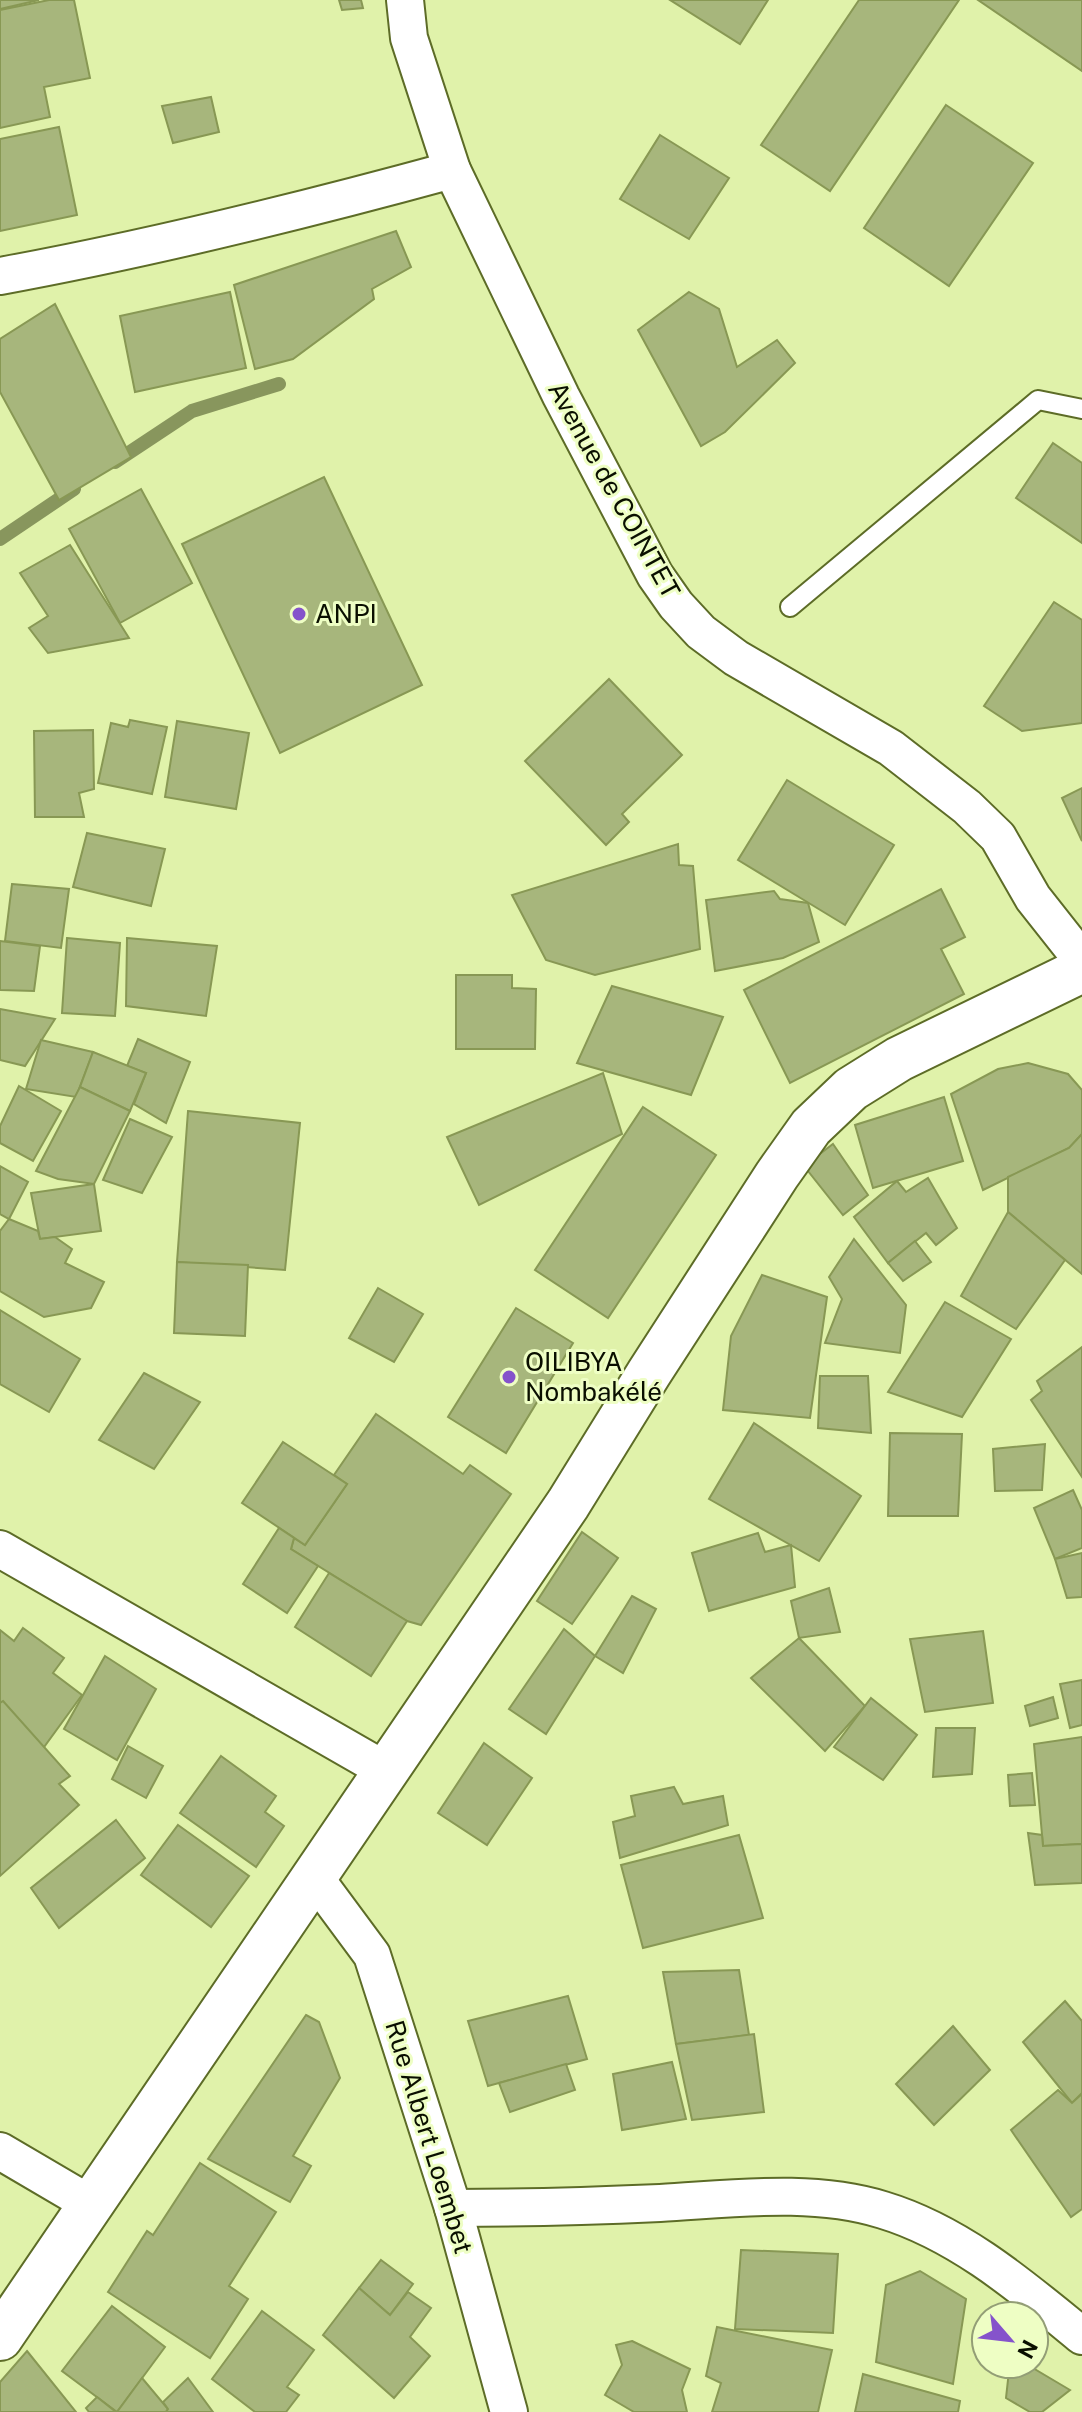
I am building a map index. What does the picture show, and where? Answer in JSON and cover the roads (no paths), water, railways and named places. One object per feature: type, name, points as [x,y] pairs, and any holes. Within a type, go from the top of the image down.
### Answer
[{"type":"main road","points":[[0,2338],[568,1504],[649,1373],[811,1127],[851,1089],[899,1059],[1082,970]]},
{"type":"street","name":"Avenue de COINTET","points":[[405,0],[409,38],[452,170],[561,396],[655,575],[676,605],[701,632],[736,658],[891,748],[967,807],[998,837],[1033,898],[1082,960]]},
{"type":"street","points":[[0,276],[122,253],[296,212],[452,170]]},
{"type":"street","points":[[0,1549],[387,1771]]},
{"type":"street","name":"Rue Albert Loembet","points":[[315,1878],[372,1955],[453,2208],[509,2412]]},
{"type":"street","points":[[0,2151],[92,2205]]},
{"type":"street","points":[[453,2208],[607,2206],[760,2197],[824,2198],[869,2207],[937,2232],[982,2259],[1082,2336]]},
{"type":"lane","points":[[790,607],[1038,400],[1082,409]]},
{"type":"waterway","points":[[115,462],[192,411],[279,384]]},
{"type":"waterway","points":[[0,539],[74,489]]},
{"type":"place","name":"ANPI","points":[[299,614]]},
{"type":"place","name":"OILIBYA Nombakélé","points":[[509,1377]]}]
